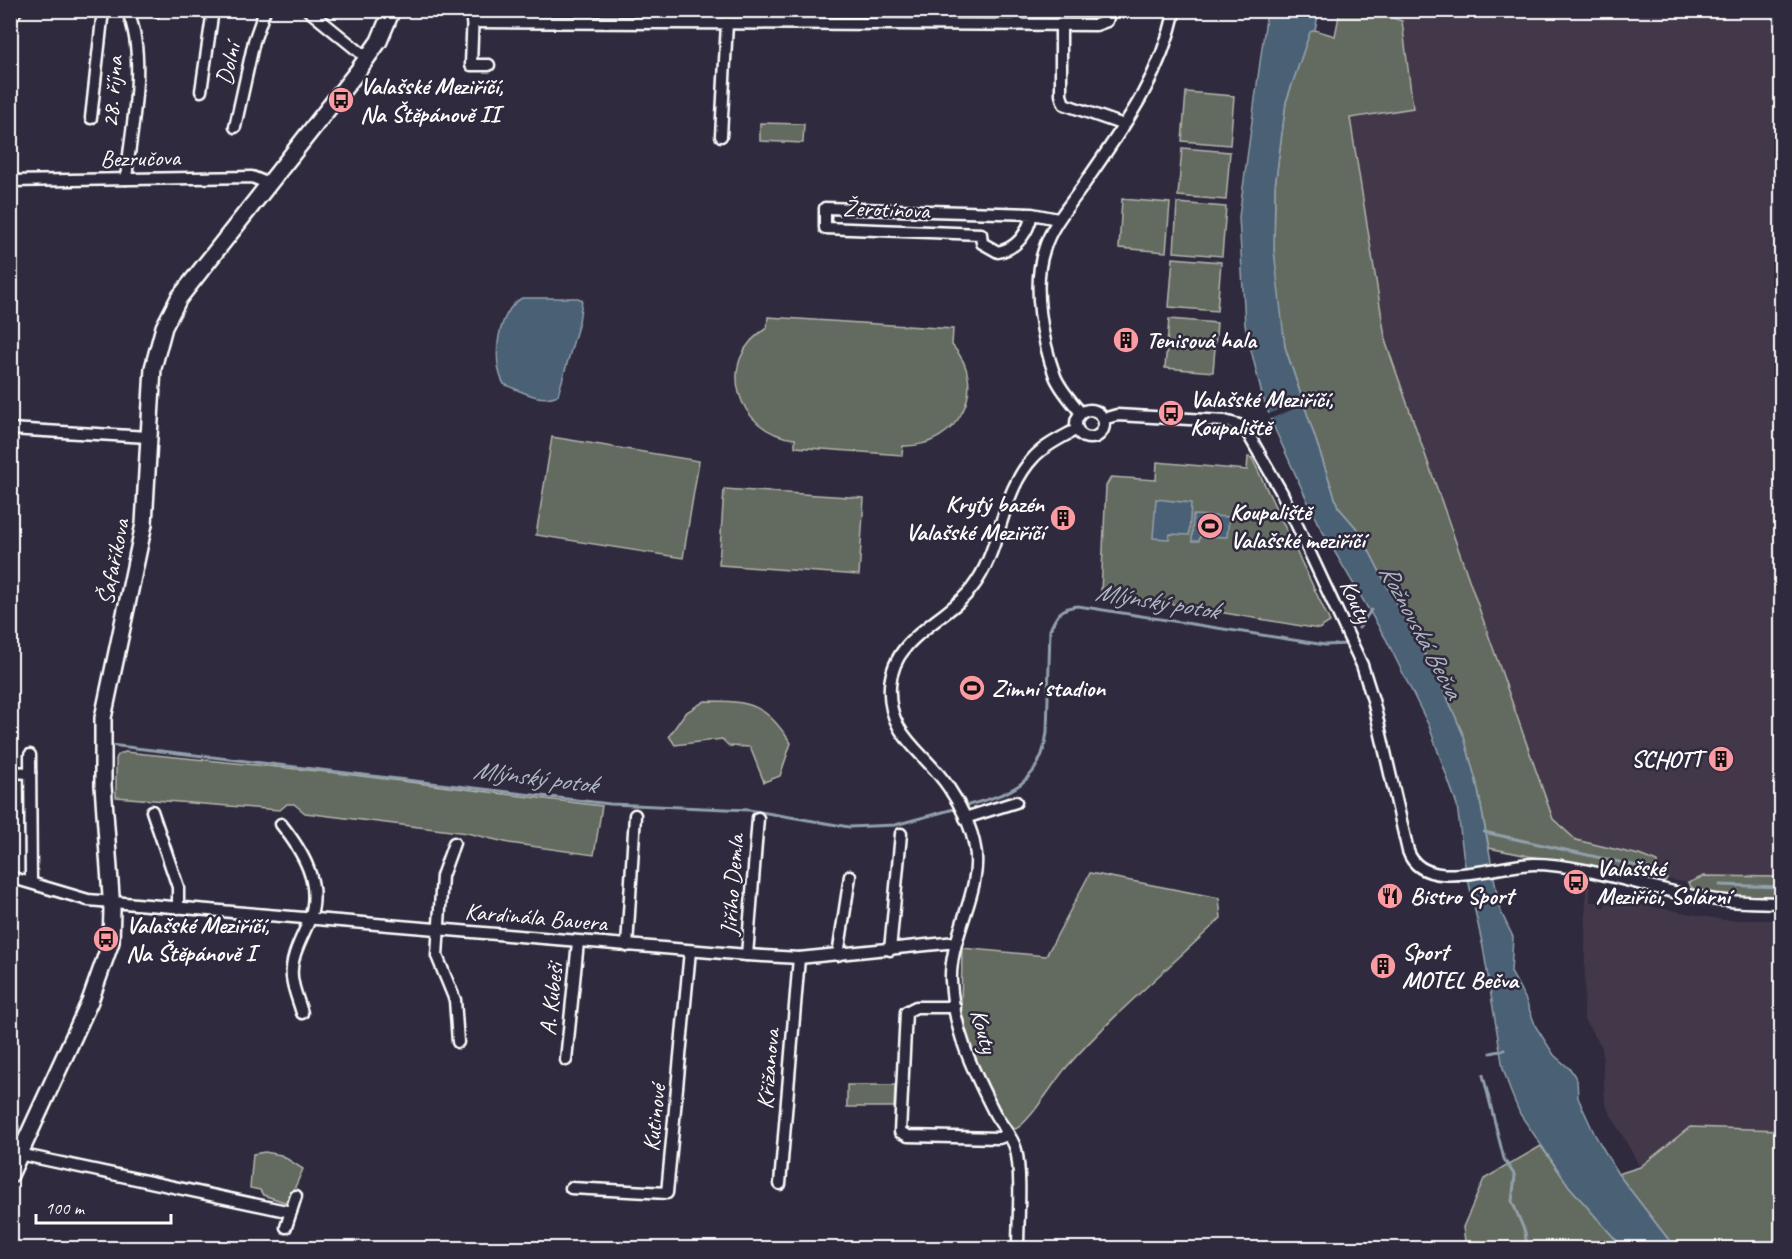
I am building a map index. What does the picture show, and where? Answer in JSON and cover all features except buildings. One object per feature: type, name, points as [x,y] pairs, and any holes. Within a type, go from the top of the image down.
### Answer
[{"type":"street","points":[[10,17],[16,10]]},
{"type":"street","points":[[91,118],[102,19],[105,10]]},
{"type":"street","name":"28. října","points":[[126,179],[138,58],[135,28],[127,10]]},
{"type":"street","points":[[201,91],[213,10]]},
{"type":"street","name":"Dolní","points":[[235,128],[254,41],[265,10]]},
{"type":"street","points":[[308,10],[367,58]]},
{"type":"street","name":"Šafaříkova","points":[[10,1175],[105,965],[111,942],[112,902],[102,740],[110,680],[143,533],[147,499],[148,437],[153,368],[168,318],[186,288],[367,58],[393,10]]},
{"type":"street","points":[[721,10],[724,23],[721,136]]},
{"type":"street","points":[[843,10],[843,24]]},
{"type":"street","points":[[1018,10],[1018,24]]},
{"type":"street","points":[[1103,419],[1103,430],[1095,437],[1084,437],[1077,429],[1081,413],[1055,377],[1041,318],[1038,273],[1044,248],[1058,219],[1124,125],[1156,72],[1174,10]]},
{"type":"street","points":[[489,65],[471,65],[472,16],[724,23],[1096,25],[1108,16]]},
{"type":"street","points":[[1061,25],[1061,95],[1064,104],[1124,125]]},
{"type":"street","name":"Bezručova","points":[[10,181],[252,177],[269,184]]},
{"type":"street","name":"Žerotínova","points":[[981,234],[825,228],[825,208],[1032,214],[1058,219]]},
{"type":"street","points":[[987,214],[981,234],[982,243],[991,250],[1005,251],[1029,228],[1032,214]]},
{"type":"street","name":"Kouty","points":[[1081,413],[1091,410],[1103,419],[1117,415],[1225,421],[1239,425],[1247,432],[1282,493],[1362,664],[1373,700],[1410,857],[1416,866],[1432,874],[1456,874],[1535,864],[1703,898],[1782,903]]},
{"type":"street","points":[[10,429],[148,437]]},
{"type":"street","name":"Kouty","points":[[1018,1248],[1017,1154],[977,1080],[960,1039],[951,981],[956,942],[975,867],[975,848],[965,818],[949,787],[902,735],[894,719],[890,683],[895,665],[905,647],[918,633],[971,589],[987,562],[1013,492],[1034,457],[1077,429]]},
{"type":"street","points":[[30,755],[31,882]]},
{"type":"street","points":[[10,772],[30,773]]},
{"type":"street","points":[[965,818],[1016,802]]},
{"type":"street","points":[[153,811],[178,887],[178,908]]},
{"type":"street","points":[[627,946],[634,815]]},
{"type":"street","name":"Jiřího Demla","points":[[747,955],[758,818]]},
{"type":"street","points":[[281,824],[299,847],[310,870],[313,895],[309,919],[296,948],[292,976],[302,1013]]},
{"type":"street","points":[[890,950],[901,834]]},
{"type":"street","points":[[454,843],[442,876],[437,956],[455,1000],[458,1042]]},
{"type":"street","points":[[838,955],[850,876]]},
{"type":"street","name":"Kardinála Bauera","points":[[10,877],[79,899],[747,955],[799,958],[956,942]]},
{"type":"street","name":"A. Kubeši","points":[[566,1060],[578,942]]},
{"type":"street","name":"Kutinové","points":[[571,1188],[668,1194],[690,951]]},
{"type":"street","name":"Křižanova","points":[[780,1184],[799,958]]},
{"type":"street","points":[[955,1007],[916,1007],[906,1012],[900,1132],[908,1136],[999,1138],[1007,1135]]},
{"type":"street","points":[[19,1154],[291,1212]]},
{"type":"street","points":[[286,1227],[296,1196]]},
{"type":"shaded area","points":[[1374,11],[1781,11],[1781,877],[1704,876],[1688,883],[1658,877],[1639,855],[1576,840],[1553,819],[1386,343],[1350,117],[1413,107],[1402,22]]},
{"type":"shaded area","points":[[1586,887],[1590,887],[1590,902],[1599,902],[1599,907],[1605,907],[1606,898],[1724,920],[1781,920],[1781,1130],[1690,1127],[1640,1167],[1605,1104],[1602,1047],[1584,1020]]},
{"type":"green space","points":[[1340,11],[1374,11],[1402,21],[1413,108],[1350,118],[1386,343],[1553,819],[1576,840],[1639,855],[1657,862],[1658,877],[1667,878],[1663,884],[1643,881],[1644,873],[1623,868],[1618,874],[1489,848],[1477,785],[1464,737],[1441,683],[1392,596],[1359,531],[1338,507],[1285,347],[1278,306],[1274,248],[1275,186],[1286,102],[1310,31],[1315,30],[1335,36]]},
{"type":"green space","points":[[1186,92],[1234,96],[1230,145],[1182,141]]},
{"type":"green space","points":[[760,123],[804,124],[803,143],[760,141]]},
{"type":"green space","points":[[1182,148],[1230,152],[1226,200],[1178,196]]},
{"type":"green space","points":[[1122,199],[1170,203],[1166,252],[1119,248]]},
{"type":"green space","points":[[1177,203],[1226,207],[1222,256],[1174,252]]},
{"type":"green space","points":[[1173,258],[1221,262],[1217,311],[1169,307]]},
{"type":"green space","points":[[768,317],[953,329],[952,345],[963,361],[968,379],[968,396],[962,412],[953,426],[939,437],[922,444],[903,446],[902,455],[795,447],[795,439],[775,434],[758,423],[746,409],[739,393],[737,375],[741,358],[751,341],[767,328]]},
{"type":"green space","points":[[1169,319],[1217,323],[1213,372],[1165,368]]},
{"type":"green space","points":[[552,437],[699,461],[683,558],[536,535]]},
{"type":"green space","points":[[1248,457],[1252,458],[1330,622],[1319,629],[1101,592],[1106,486],[1111,477],[1156,480],[1157,462],[1247,470]]},
{"type":"green space","points":[[724,489],[864,498],[859,575],[719,565]]},
{"type":"green space","points":[[705,701],[746,704],[756,707],[773,720],[791,743],[780,776],[764,782],[750,747],[729,746],[722,739],[675,745],[669,736],[685,713]]},
{"type":"green space","points":[[125,752],[337,773],[602,806],[594,855],[509,843],[467,833],[305,813],[294,804],[287,804],[280,810],[116,797],[116,759],[118,755]]},
{"type":"green space","points":[[1090,873],[1219,898],[1221,918],[1083,1049],[1026,1120],[1015,1129],[1006,1122],[967,1042],[961,1014],[962,948],[1046,956]]},
{"type":"green space","points":[[1704,876],[1781,877],[1781,896],[1723,896],[1696,892],[1688,883]]},
{"type":"green space","points":[[847,1085],[895,1085],[894,1107],[847,1107]]},
{"type":"green space","points":[[11,1112],[18,1123],[19,1134],[11,1157]]},
{"type":"green space","points":[[1690,1127],[1781,1130],[1781,1248],[1675,1248],[1618,1174],[1640,1167]]},
{"type":"green space","points":[[1541,1146],[1569,1186],[1623,1248],[1466,1248],[1463,1227],[1484,1179]]},
{"type":"green space","points":[[265,1152],[281,1155],[303,1169],[288,1203],[263,1195],[260,1190],[250,1188],[253,1154]]},
{"type":"water","points":[[1267,11],[1319,11],[1315,30],[1310,32],[1286,102],[1275,186],[1274,250],[1285,347],[1338,507],[1359,531],[1392,596],[1441,683],[1464,737],[1477,785],[1500,910],[1513,937],[1511,972],[1525,998],[1536,1027],[1554,1055],[1571,1070],[1577,1080],[1578,1098],[1595,1135],[1618,1174],[1675,1248],[1623,1248],[1569,1186],[1520,1114],[1503,1068],[1483,947],[1464,861],[1457,805],[1429,726],[1386,639],[1317,522],[1273,425],[1262,395],[1245,325],[1239,217]]},
{"type":"water","points":[[522,298],[578,298],[582,300],[579,322],[558,395],[544,398],[531,395],[504,384],[500,375],[497,351],[502,325],[507,314]]},
{"type":"water","points":[[1156,499],[1191,503],[1189,535],[1170,534],[1169,539],[1153,538]]},
{"type":"water","name":"Koupaliště Valašské meziříčí","points":[[1193,515],[1229,517],[1227,537],[1200,536],[1199,541],[1192,541]]},
{"type":"pier","points":[[1304,399],[1305,404],[1268,420],[1266,415]]},
{"type":"waterway","name":"Mlýnský potok","points":[[965,806],[1009,791],[1021,784],[1038,764],[1044,750],[1047,732],[1050,630],[1057,617],[1067,608],[1078,606],[1325,645],[1347,644]]},
{"type":"waterway","name":"Mlýnský potok","points":[[1359,628],[1371,610]]},
{"type":"waterway","name":"Mlýnský potok","points":[[110,745],[610,804],[749,810],[849,827],[895,825],[954,809]]},
{"type":"waterway","points":[[1484,832],[1655,870]]},
{"type":"waterway","points":[[1720,885],[1782,887]]},
{"type":"waterway","points":[[1491,1053],[1504,1050]]},
{"type":"waterway","points":[[1483,1075],[1504,1159],[1515,1176],[1512,1201],[1525,1232],[1527,1248]]},
{"type":"place","name":"Valašské Meziříčí, Na Štěpánově II","points":[[341,100]]},
{"type":"place","name":"Tenisová hala","points":[[1126,340]]},
{"type":"place","name":"Valašské Meziříčí, Koupaliště","points":[[1171,413]]},
{"type":"place","name":"Krytý bazén Valašské Meziříčí","points":[[1063,518]]},
{"type":"place","name":"Koupaliště Valašské meziříčí","points":[[1210,526]]},
{"type":"place","name":"Zimní stadion","points":[[972,688]]},
{"type":"place","name":"SCHOTT","points":[[1721,759]]},
{"type":"place","name":"Valašské Meziřící, Solární","points":[[1576,882]]},
{"type":"place","name":"Bistro Sport","points":[[1390,896]]},
{"type":"place","name":"Valašské Meziříčí, Na Štěpánově I","points":[[106,939]]},
{"type":"place","name":"Sport MOTEL Bečva","points":[[1383,966]]},
{"type":"water label","name":"Rožnovská Bečva","points":[[1421,631]]}]
